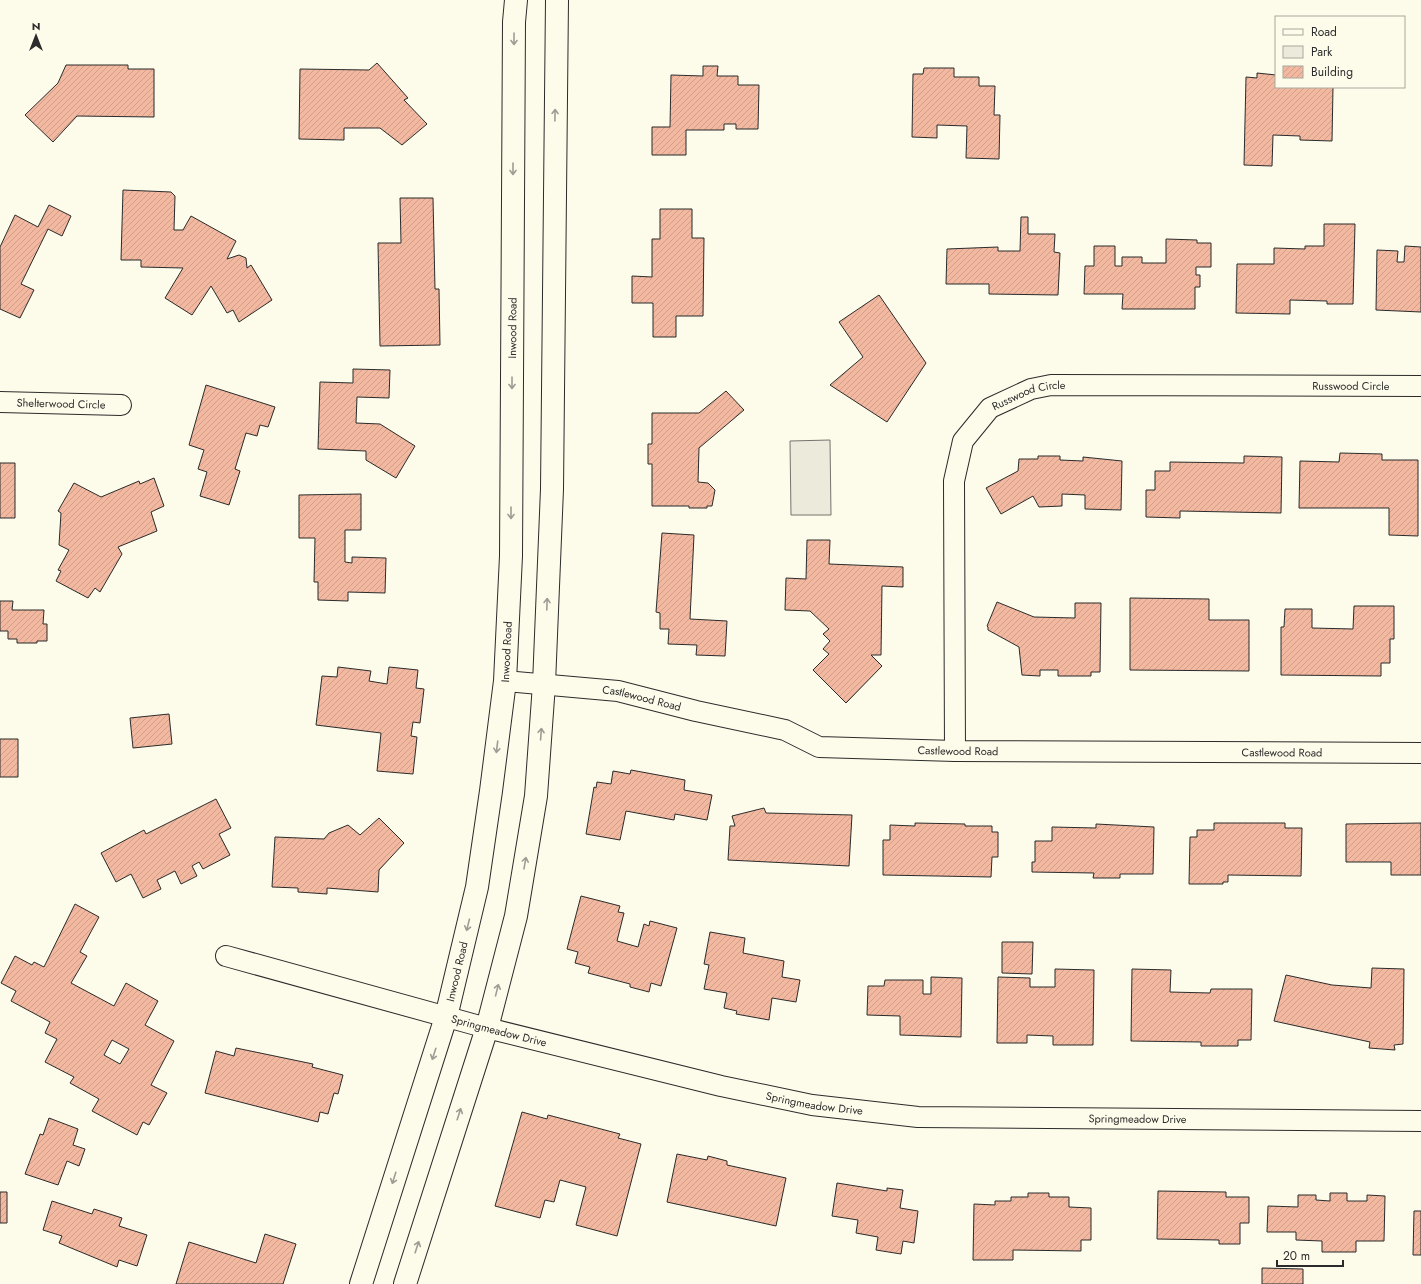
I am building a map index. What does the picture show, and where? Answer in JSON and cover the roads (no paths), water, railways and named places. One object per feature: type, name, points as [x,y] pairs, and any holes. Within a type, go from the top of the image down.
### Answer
[{"type":"main road","name":"Inwood Road","points":[[360,1284],[446,1017],[477,887],[505,681],[511,556],[514,22],[516,0]]},
{"type":"main road","points":[[405,1284],[487,1028],[516,916],[536,796],[544,684],[552,489],[557,0]]},
{"type":"street","name":"Russwood Circle","points":[[955,751],[954,481],[962,441],[990,408],[1030,389],[1051,384],[1421,386]]},
{"type":"street","name":"Shelterwood Circle","points":[[0,402],[121,405]]},
{"type":"street","name":"Castlewood Road","points":[[505,681],[618,691],[696,712],[785,730],[819,747],[955,751],[1421,753]]},
{"type":"street","name":"Springmeadow Drive","points":[[226,956],[487,1028],[721,1086],[812,1106],[918,1117],[1421,1121]]}]
